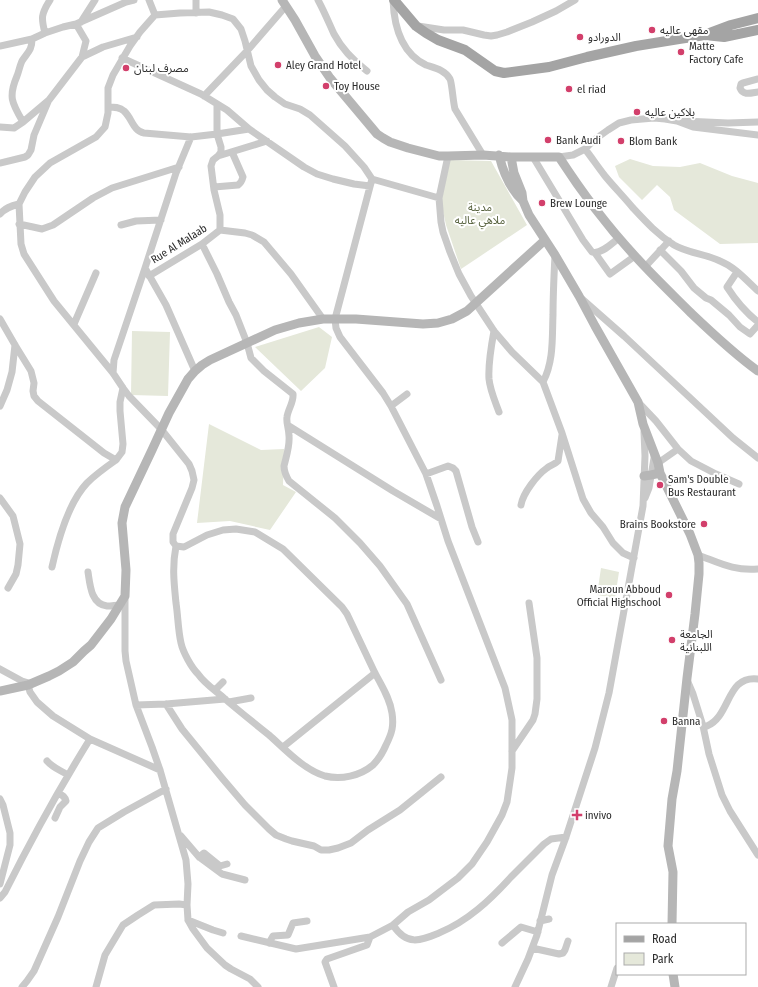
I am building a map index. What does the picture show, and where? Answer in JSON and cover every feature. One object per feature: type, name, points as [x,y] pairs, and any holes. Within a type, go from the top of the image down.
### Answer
[{"type":"main road","points":[[394,0],[416,26],[426,33],[438,40],[464,50],[495,71],[504,73],[549,67],[636,46],[705,35],[731,25],[758,18]]},
{"type":"main road","points":[[284,3],[315,56],[330,78],[377,134],[390,142],[428,154],[448,156],[483,154],[511,157],[559,157],[577,184],[635,256],[676,298],[733,351],[758,371]]},
{"type":"main road","points":[[705,35],[724,37],[758,30]]},
{"type":"main road","points":[[499,155],[501,165],[510,174]]},
{"type":"main road","points":[[511,157],[510,174],[516,195],[523,201],[529,215],[579,296],[638,402],[643,424],[658,463],[652,475],[687,528],[698,555],[699,574],[696,614],[686,678],[668,846],[673,872],[672,923]]},
{"type":"main road","points":[[0,691],[30,684],[50,676],[73,662],[91,645],[120,605],[125,596],[126,570],[122,523],[125,507],[169,413],[188,380],[202,365],[275,330],[299,323],[323,319],[356,319],[423,324],[438,323],[452,319],[459,316],[476,303],[544,240]]},
{"type":"main road","points":[[673,975],[675,987]]},
{"type":"street","points":[[45,33],[42,15],[50,0]]},
{"type":"street","points":[[79,23],[95,0]]},
{"type":"street","points":[[0,46],[32,39],[45,33],[79,23],[126,2],[134,0]]},
{"type":"street","points":[[149,0],[155,15]]},
{"type":"street","points":[[196,0],[196,13]]},
{"type":"street","points":[[318,0],[335,36],[357,64],[367,72]]},
{"type":"street","points":[[394,0],[393,10],[398,33],[402,43],[414,57],[446,73],[451,80],[455,109],[483,154]]},
{"type":"street","points":[[416,26],[444,30],[463,30],[492,36],[532,22],[574,0]]},
{"type":"street","points":[[204,96],[247,51],[284,3]]},
{"type":"street","points":[[176,546],[184,546],[212,533],[223,530],[236,529],[255,532],[283,548],[344,611],[389,702],[392,713],[393,728],[391,735],[382,753],[373,764],[352,776],[324,776],[312,770],[300,762],[227,701],[198,674],[185,654],[181,643],[173,559],[176,546],[173,542],[173,534],[192,488],[194,480],[192,471],[189,464],[161,429],[129,396],[113,373],[54,301],[24,254],[21,244],[19,204],[25,192],[35,177],[50,163],[96,137],[105,127],[108,113],[108,88],[122,58],[137,36],[155,15],[208,12],[232,19],[240,30],[245,41],[251,66],[267,90],[285,104],[300,109],[315,118],[346,146],[364,167],[371,182],[335,319],[336,328],[340,336],[391,406],[426,474],[448,541],[505,688],[512,720],[511,780],[507,802],[502,815],[482,851],[458,878],[429,900],[408,912],[393,925],[370,937],[312,950],[296,949],[241,936]]},
{"type":"street","points":[[0,127],[14,128],[49,100],[82,57],[86,41],[79,23]]},
{"type":"street","points":[[82,57],[103,47],[137,36]]},
{"type":"street","points":[[23,122],[13,102],[12,91],[22,62],[32,47],[32,39]]},
{"type":"street","points":[[122,58],[204,96],[227,110],[266,141],[317,174],[354,184],[371,182],[439,198]]},
{"type":"street","points":[[758,79],[743,83],[741,84],[740,88],[747,94],[758,92]]},
{"type":"street","points":[[0,163],[28,155],[31,150],[38,124],[49,100]]},
{"type":"street","points":[[217,104],[217,134],[221,152],[213,160],[211,166],[220,215],[220,230],[245,233],[264,242],[291,274],[323,319]]},
{"type":"street","points":[[108,107],[116,107],[125,111],[137,131],[140,132],[191,137],[249,129]]},
{"type":"street","points":[[559,157],[573,155],[585,149],[594,140],[608,130],[619,123],[630,120],[654,118],[677,121],[728,123],[758,122]]},
{"type":"street","points":[[677,121],[693,127],[758,135]]},
{"type":"street","points":[[113,373],[114,360],[179,167],[191,137]]},
{"type":"street","points":[[218,156],[266,141]]},
{"type":"street","points":[[585,149],[606,177],[650,226],[669,241],[686,251],[720,261],[737,272],[758,291]]},
{"type":"street","points":[[214,187],[238,185],[241,183],[243,177],[232,152]]},
{"type":"street","points":[[448,156],[439,198],[441,222],[450,252],[459,274],[494,332],[543,382],[562,433],[586,506],[619,550],[623,554],[634,558]]},
{"type":"street","points":[[532,157],[583,240],[592,252],[595,253],[610,274],[635,256]]},
{"type":"street","points":[[19,224],[42,229],[53,225],[93,198],[112,188],[179,167]]},
{"type":"street","points":[[0,214],[10,206],[19,204]]},
{"type":"street","points":[[121,225],[136,221],[161,220]]},
{"type":"street","name":"Rue Al Malaab","points":[[149,276],[202,244],[220,230]]},
{"type":"street","points":[[595,253],[600,252],[619,238]]},
{"type":"street","points":[[645,266],[669,241]]},
{"type":"street","points":[[202,244],[236,315],[251,358],[294,396],[287,416],[290,437],[284,466],[286,476],[289,481],[335,518],[380,566],[408,604],[442,680]]},
{"type":"street","points":[[660,250],[694,288],[729,314],[740,327],[750,334],[758,323],[735,300],[727,287],[737,272]]},
{"type":"street","points":[[543,382],[550,364],[553,343],[552,321],[555,256]]},
{"type":"street","points":[[145,268],[166,305],[195,371]]},
{"type":"street","points":[[74,324],[96,273]]},
{"type":"street","points":[[579,296],[733,438],[758,458]]},
{"type":"street","points":[[0,319],[31,371],[34,382],[34,396],[38,401],[104,453],[116,460]]},
{"type":"street","points":[[494,332],[491,348],[489,378],[498,412]]},
{"type":"street","points":[[0,406],[7,390],[12,372],[15,345]]},
{"type":"street","points":[[52,567],[59,536],[78,494],[88,482],[116,460],[122,452],[123,444],[120,411],[123,388]]},
{"type":"street","points":[[391,406],[407,394]]},
{"type":"street","points":[[638,402],[656,421],[678,449],[692,461],[705,469],[738,484]]},
{"type":"street","points":[[643,424],[645,456],[652,475]]},
{"type":"street","points":[[289,426],[441,519]]},
{"type":"street","points":[[521,505],[524,496],[531,485],[544,470],[558,461],[562,433]]},
{"type":"street","points":[[658,463],[678,449]]},
{"type":"street","points":[[515,987],[538,932],[552,875],[566,837],[600,729],[609,693],[643,506],[652,475],[654,452]]},
{"type":"street","points":[[426,474],[448,466],[456,471],[472,527],[478,542]]},
{"type":"street","points":[[0,499],[13,516],[20,544],[16,574],[8,588]]},
{"type":"street","points":[[698,555],[727,567],[739,569],[758,569]]},
{"type":"street","points":[[88,572],[94,598],[99,603],[108,606],[120,605]]},
{"type":"street","points":[[125,596],[126,661],[136,705],[166,788],[183,848],[187,869],[188,920],[207,948],[217,958],[231,969],[250,979],[258,987]]},
{"type":"street","points":[[512,751],[533,720],[537,699],[537,658],[529,603]]},
{"type":"street","points":[[0,669],[30,684],[30,692],[37,702],[53,716],[90,739],[160,770]]},
{"type":"street","points":[[283,747],[375,673]]},
{"type":"street","points":[[686,678],[694,694],[709,754],[722,795],[730,811],[758,855]]},
{"type":"street","points":[[703,726],[707,726],[715,721],[723,711],[730,696],[740,684],[745,680],[758,679]]},
{"type":"street","points":[[214,690],[223,682]]},
{"type":"street","points":[[136,705],[227,701],[251,698]]},
{"type":"street","points":[[166,704],[182,729],[222,778],[245,805],[269,829],[276,835],[292,841],[314,846],[322,850],[338,848],[351,843],[368,830],[400,810],[441,776]]},
{"type":"street","points":[[0,898],[5,892],[35,833],[90,739]]},
{"type":"street","points":[[47,760],[56,769],[68,775]]},
{"type":"street","points":[[22,987],[34,971],[58,917],[80,861],[98,828],[166,788]]},
{"type":"street","points":[[55,818],[60,807],[66,801],[66,798],[58,793]]},
{"type":"street","points":[[0,799],[10,833],[10,845],[0,884]]},
{"type":"street","points":[[178,833],[199,857],[222,874],[245,880]]},
{"type":"street","points":[[393,925],[406,937],[414,940],[420,940],[456,925],[472,915],[487,902],[544,844],[551,839],[566,837]]},
{"type":"street","points":[[199,857],[204,853],[220,866],[227,864]]},
{"type":"street","points":[[96,987],[105,955],[123,925],[154,905],[187,905]]},
{"type":"street","points":[[540,921],[549,919]]},
{"type":"street","points":[[188,920],[223,933]]},
{"type":"street","points":[[269,943],[273,936],[288,935],[293,923],[307,921]]},
{"type":"street","points":[[502,943],[521,927],[538,932]]},
{"type":"street","points":[[334,987],[325,962],[327,959],[367,946],[370,937]]},
{"type":"street","points":[[532,948],[559,954],[563,953],[568,941]]},
{"type":"street","points":[[611,987],[616,971]]},
{"type":"green space","points":[[630,159],[653,166],[680,167],[700,163],[732,176],[758,183],[758,243],[720,244],[674,210],[670,197],[657,185],[642,200],[619,177],[615,166]]},
{"type":"green space","name":"مدينة ملاهي عاليه","points":[[450,160],[491,161],[527,225],[461,269],[446,225],[441,202]]},
{"type":"green space","points":[[319,327],[332,337],[325,368],[301,391],[255,347]]},
{"type":"green space","points":[[132,331],[170,332],[168,396],[131,395]]},
{"type":"green space","points":[[209,424],[261,450],[284,449],[283,485],[296,492],[270,530],[230,521],[197,523]]},
{"type":"green space","points":[[601,568],[619,572],[615,598],[597,595]]},
{"type":"place","name":"مقهى عاليه","points":[[652,30]]},
{"type":"place","name":"الدورادو","points":[[580,37]]},
{"type":"place","name":"Matte Factory Cafe","points":[[681,52]]},
{"type":"place","name":"Aley Grand Hotel","points":[[278,65]]},
{"type":"place","name":"مصرف لبنان","points":[[126,68]]},
{"type":"place","name":"Toy House","points":[[326,86]]},
{"type":"place","name":"el riad","points":[[569,89]]},
{"type":"place","name":"بلاكين عاليه","points":[[637,112]]},
{"type":"place","name":"Bank Audi","points":[[548,140]]},
{"type":"place","name":"Blom Bank","points":[[621,141]]},
{"type":"place","name":"Brew Lounge","points":[[542,203]]},
{"type":"place","name":"Sam's Double Bus Restaurant","points":[[660,485]]},
{"type":"place","name":"Brains Bookstore","points":[[704,524]]},
{"type":"place","name":"Maroun Abboud Official Highschool","points":[[669,595]]},
{"type":"place","name":"الجامعة اللبنانية","points":[[672,640]]},
{"type":"place","name":"Banna","points":[[664,721]]},
{"type":"place","name":"invivo","points":[[577,815]]}]
